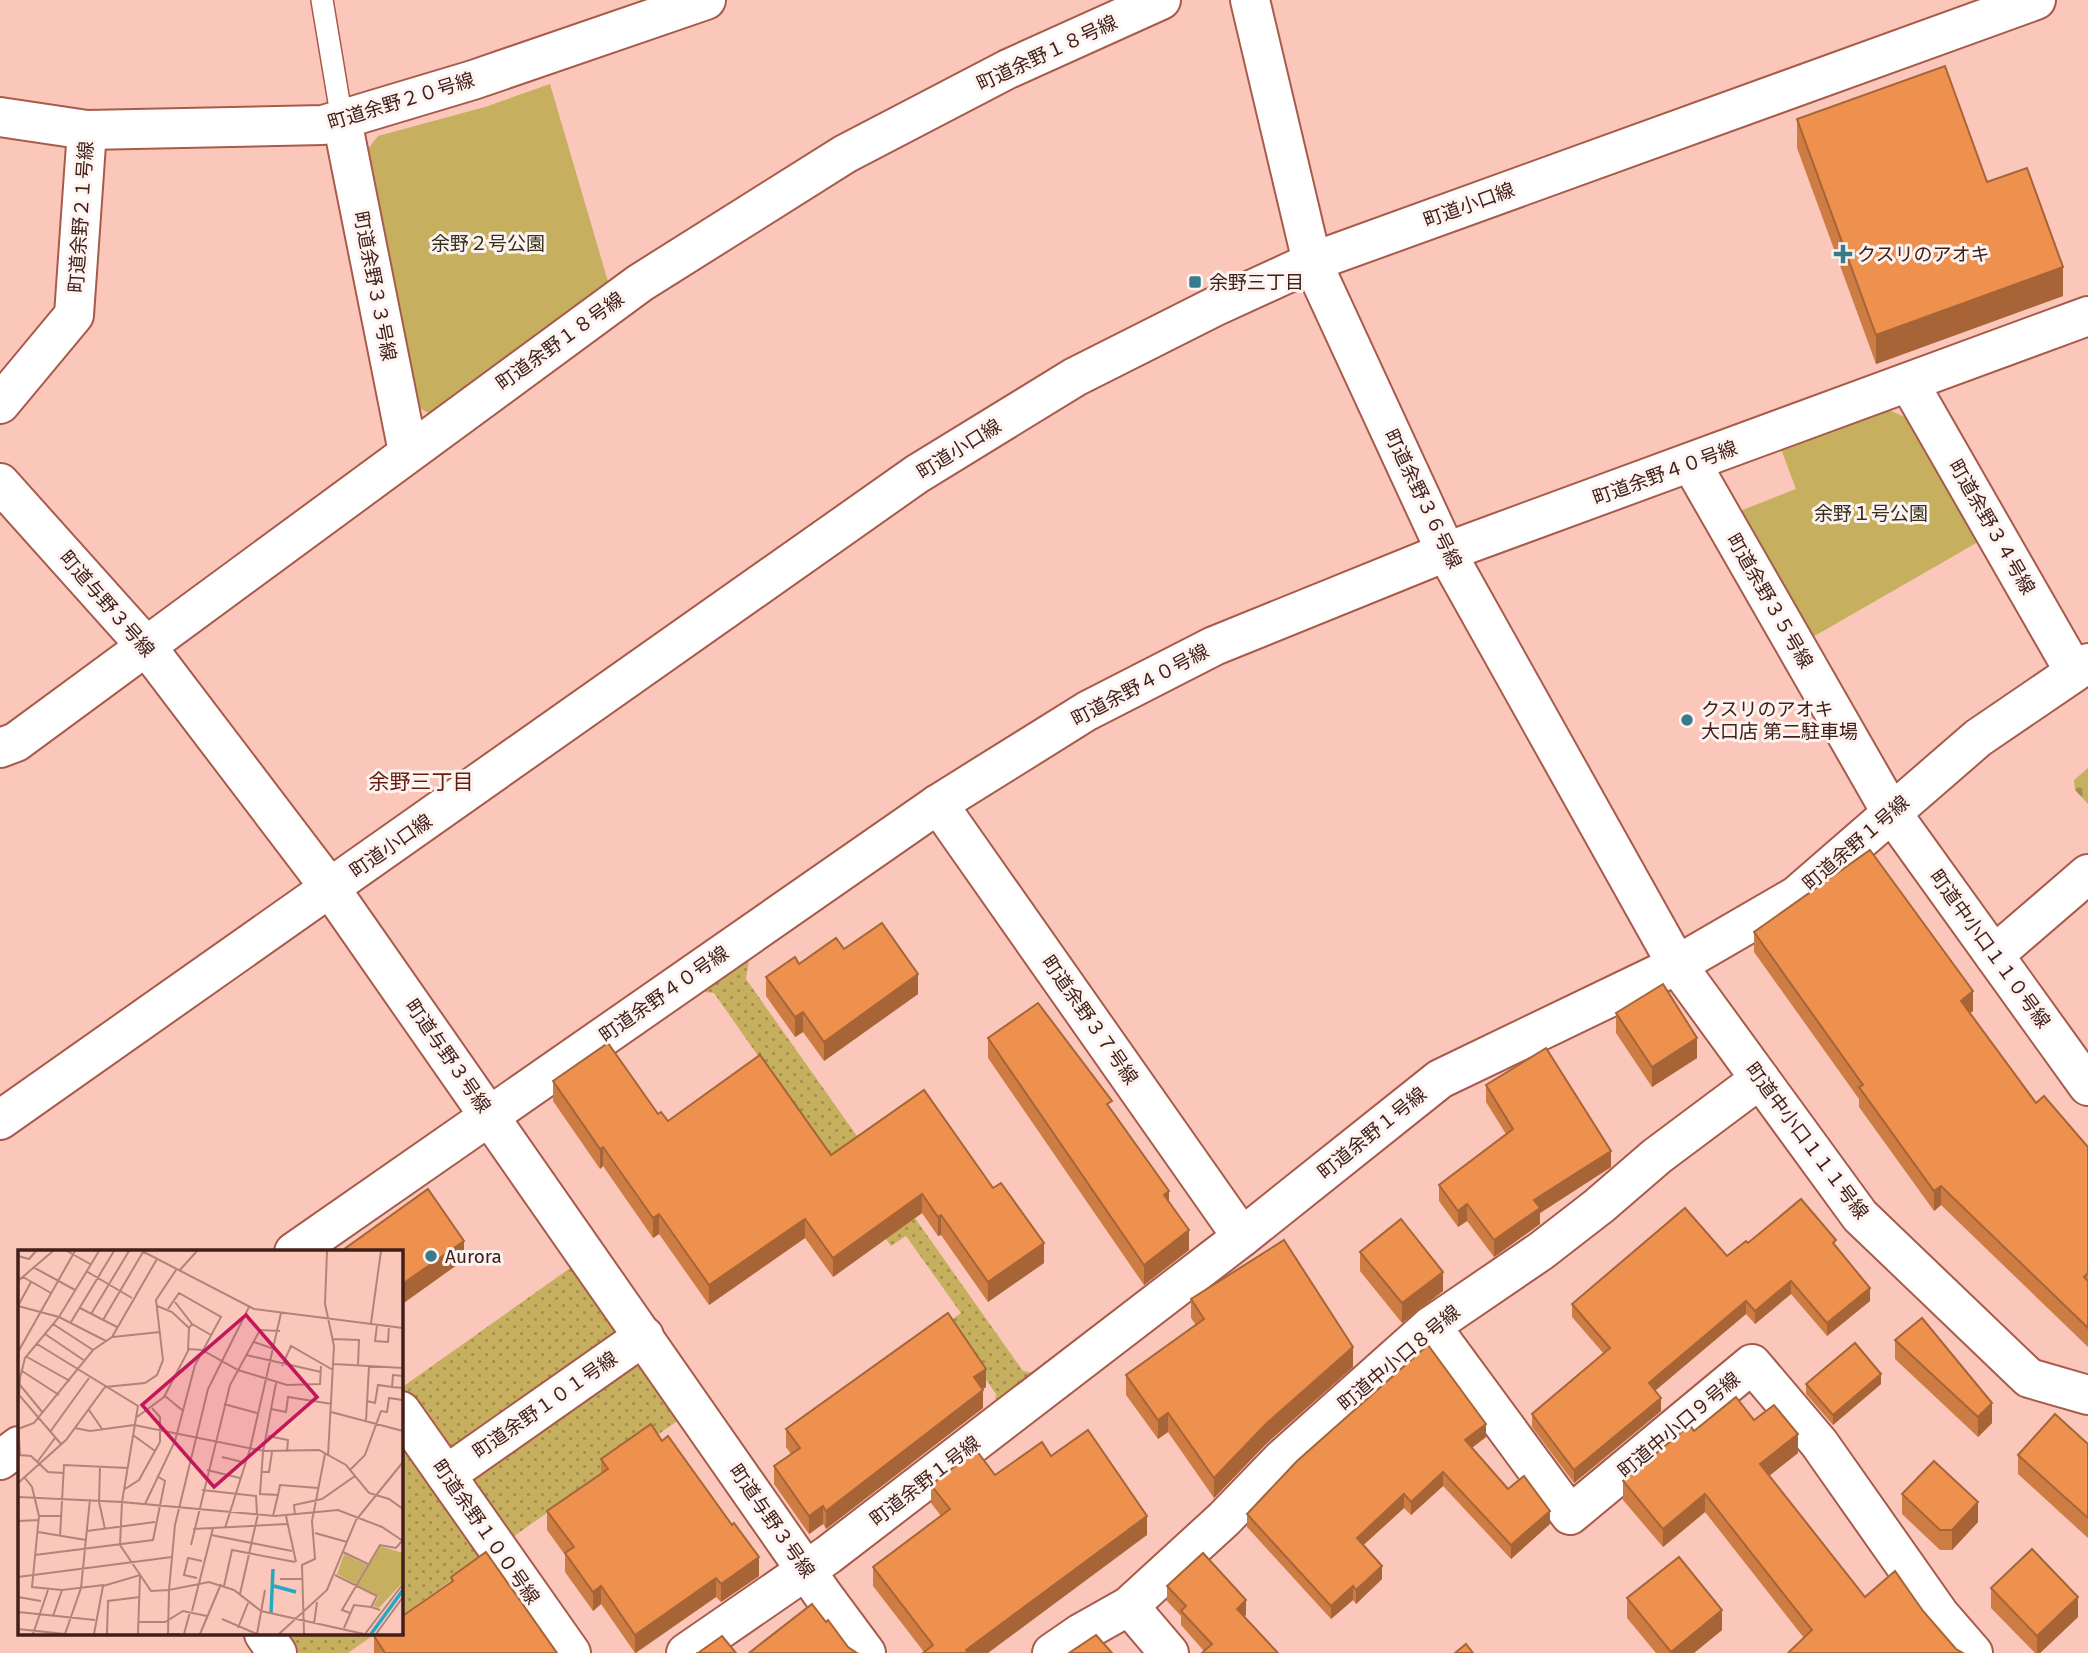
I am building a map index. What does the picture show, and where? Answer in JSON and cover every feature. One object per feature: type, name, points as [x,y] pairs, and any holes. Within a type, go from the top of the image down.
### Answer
[{"type":"street","name":"町道余野２０号線","points":[[0,117],[87,130],[323,125],[473,80],[706,0]]},
{"type":"street","name":"町道余野１８号線","points":[[0,748],[16,742],[640,283],[845,154],[1007,69],[1161,0]]},
{"type":"street","name":"町道余野３６号線","points":[[1250,0],[1311,262],[1446,552],[1676,965]]},
{"type":"street","name":"町道小口線","points":[[0,1120],[917,474],[1075,377],[1311,262],[2036,0]]},
{"type":"street","name":"町道余野３３号線","points":[[342,120],[408,452]]},
{"type":"street","name":"町道余野２１号線","points":[[0,404],[74,315],[87,130]]},
{"type":"street","name":"町道余野４０号線","points":[[297,1250],[938,804],[1087,710],[1214,646],[1446,552],[2088,316]]},
{"type":"street","name":"町道余野３４号線","points":[[1909,383],[2081,667]]},
{"type":"street","name":"町道余野３５号線","points":[[1691,463],[1891,812]]},
{"type":"street","name":"町道与野３号線","points":[[0,483],[146,646],[330,888],[866,1653]]},
{"type":"street","name":"町道余野１号線","points":[[686,1653],[807,1570],[1242,1237],[1440,1079],[1676,965],[1796,896],[1978,738],[2081,667]]},
{"type":"street","name":"町道余野３７号線","points":[[938,804],[1242,1237]]},
{"type":"street","name":"町道中小口１１０号線","points":[[1891,812],[2088,1086]]},
{"type":"street","points":[[1994,955],[2088,874]]},
{"type":"street","name":"町道中小口１１１号線","points":[[1676,965],[1860,1216],[2029,1378],[2088,1395]]},
{"type":"street","name":"町道中小口８号線","points":[[1052,1653],[1129,1606],[1224,1519],[1282,1459],[1431,1326],[1541,1251],[1657,1156],[1760,1079]]},
{"type":"street","name":"町道中小口９号線","points":[[1431,1326],[1570,1515],[1752,1364],[1819,1443],[1940,1615],[1973,1653]]},
{"type":"street","name":"町道余野１０１号線","points":[[446,1475],[644,1336]]},
{"type":"street","name":"町道余野１００号線","points":[[402,1412],[571,1653]]},
{"type":"street","points":[[0,1460],[18,1447]]},
{"type":"street","points":[[1129,1606],[1169,1653]]},
{"type":"street","points":[[265,1636],[277,1653]]},
{"type":"lane","points":[[322,0],[342,120]]},
{"type":"green space","name":"余野２号公園","points":[[550,84],[609,285],[431,414],[415,406],[364,154],[378,136],[485,107]]},
{"type":"green space","name":"余野１号公園","points":[[1887,409],[1907,418],[1978,542],[1811,638],[1740,511],[1796,489],[1781,449]]},
{"type":"green space","points":[[2088,768],[2088,804],[2075,790],[2074,780]]},
{"type":"green space","points":[[750,953],[746,979],[1023,1371],[1041,1374],[994,1411],[996,1394],[947,1323],[961,1313],[906,1236],[891,1246],[714,993],[697,991]]},
{"type":"green space","points":[[573,1266],[680,1419],[402,1615],[402,1387]]},
{"type":"green space","points":[[286,1636],[372,1636],[348,1653],[299,1653]]},
{"type":"building","points":[[1945,66],[1987,182],[2027,168],[2063,267],[1876,335],[1797,119]]},
{"type":"building","points":[[1870,850],[1973,991],[1961,1001],[2036,1103],[2044,1096],[2088,1147],[2088,1273],[2084,1277],[2088,1281],[2088,1328],[1941,1186],[1934,1191],[1859,1087],[1863,1085],[1754,932]]},
{"type":"building","points":[[882,923],[918,974],[824,1042],[803,1012],[795,1017],[766,977],[795,957],[799,964],[836,938],[844,949]]},
{"type":"building","points":[[1663,984],[1697,1038],[1652,1067],[1616,1013]]},
{"type":"building","points":[[1038,1003],[1112,1101],[1107,1104],[1169,1191],[1164,1195],[1189,1230],[1144,1265],[988,1038]]},
{"type":"building","points":[[608,1043],[658,1114],[661,1112],[668,1121],[760,1055],[831,1155],[924,1090],[993,1188],[1001,1183],[1044,1243],[988,1282],[941,1215],[938,1217],[922,1194],[833,1258],[805,1219],[709,1285],[659,1214],[653,1218],[603,1147],[600,1149],[553,1081]]},
{"type":"building","points":[[1546,1048],[1611,1151],[1534,1200],[1540,1208],[1494,1240],[1467,1204],[1458,1211],[1439,1185],[1513,1129],[1486,1085]]},
{"type":"building","points":[[428,1189],[464,1241],[402,1284],[402,1250],[343,1250]]},
{"type":"building","points":[[1801,1199],[1836,1240],[1833,1243],[1870,1288],[1827,1323],[1791,1281],[1755,1311],[1746,1301],[1649,1383],[1661,1398],[1574,1470],[1532,1414],[1610,1348],[1572,1304],[1685,1208],[1727,1256],[1746,1241],[1748,1243]]},
{"type":"building","points":[[1401,1219],[1443,1272],[1402,1303],[1360,1252]]},
{"type":"building","points":[[1284,1240],[1353,1347],[1267,1423],[1214,1478],[1168,1413],[1158,1420],[1126,1375],[1204,1319],[1191,1299]]},
{"type":"building","points":[[948,1313],[986,1369],[974,1377],[983,1390],[826,1511],[823,1506],[809,1516],[774,1466],[800,1448],[786,1429]]},
{"type":"building","points":[[1922,1318],[1992,1403],[1978,1417],[1895,1340]]},
{"type":"building","points":[[1855,1343],[1881,1374],[1833,1415],[1806,1384]]},
{"type":"building","points":[[1428,1345],[1486,1424],[1465,1440],[1508,1489],[1524,1476],[1550,1511],[1511,1545],[1443,1472],[1411,1502],[1404,1494],[1357,1538],[1382,1566],[1356,1590],[1353,1586],[1331,1606],[1247,1514],[1297,1461]]},
{"type":"building","points":[[1736,1397],[1754,1420],[1774,1405],[1798,1434],[1760,1464],[1865,1597],[1895,1571],[1923,1611],[1956,1649],[1963,1653],[1788,1653],[1812,1630],[1705,1494],[1663,1529],[1623,1481],[1690,1425],[1694,1431]]},
{"type":"building","points":[[2055,1414],[2088,1444],[2088,1518],[2018,1455]]},
{"type":"building","points":[[651,1424],[662,1441],[668,1436],[732,1525],[734,1523],[759,1557],[721,1584],[716,1578],[635,1635],[601,1586],[593,1592],[565,1553],[574,1547],[547,1511],[608,1469],[601,1459]]},
{"type":"building","points":[[1088,1430],[1147,1516],[966,1650],[968,1653],[923,1653],[933,1645],[873,1567],[950,1509],[931,1485],[976,1450],[995,1475],[1042,1442],[1051,1456]]},
{"type":"building","points":[[1934,1461],[1978,1502],[1952,1530],[1940,1530],[1902,1494]]},
{"type":"building","points":[[2032,1549],[2078,1597],[2037,1636],[1991,1588]]},
{"type":"building","points":[[486,1552],[557,1653],[385,1653],[374,1636],[402,1636],[402,1616],[453,1581],[451,1577]]},
{"type":"building","points":[[1203,1553],[1246,1600],[1237,1609],[1278,1653],[1202,1653],[1212,1644],[1181,1611],[1186,1606],[1167,1586]]},
{"type":"building","points":[[1679,1557],[1722,1610],[1671,1652],[1627,1598]]},
{"type":"building","points":[[812,1604],[848,1647],[857,1653],[749,1653]]},
{"type":"building","points":[[1096,1635],[1112,1653],[1069,1653]]},
{"type":"building","points":[[722,1636],[736,1653],[698,1653]]},
{"type":"building","points":[[1466,1644],[1473,1653],[1455,1653]]},
{"type":"place","name":"クスリのアオキ","points":[[1843,254]]},
{"type":"place","name":"余野三丁目","points":[[1195,282]]},
{"type":"place","name":"クスリのアオキ 大口店 第二駐車場","points":[[1687,720]]},
{"type":"place","name":"Aurora","points":[[431,1256]]},
{"type":"district","name":"余野三丁目","points":[[421,782]]}]
